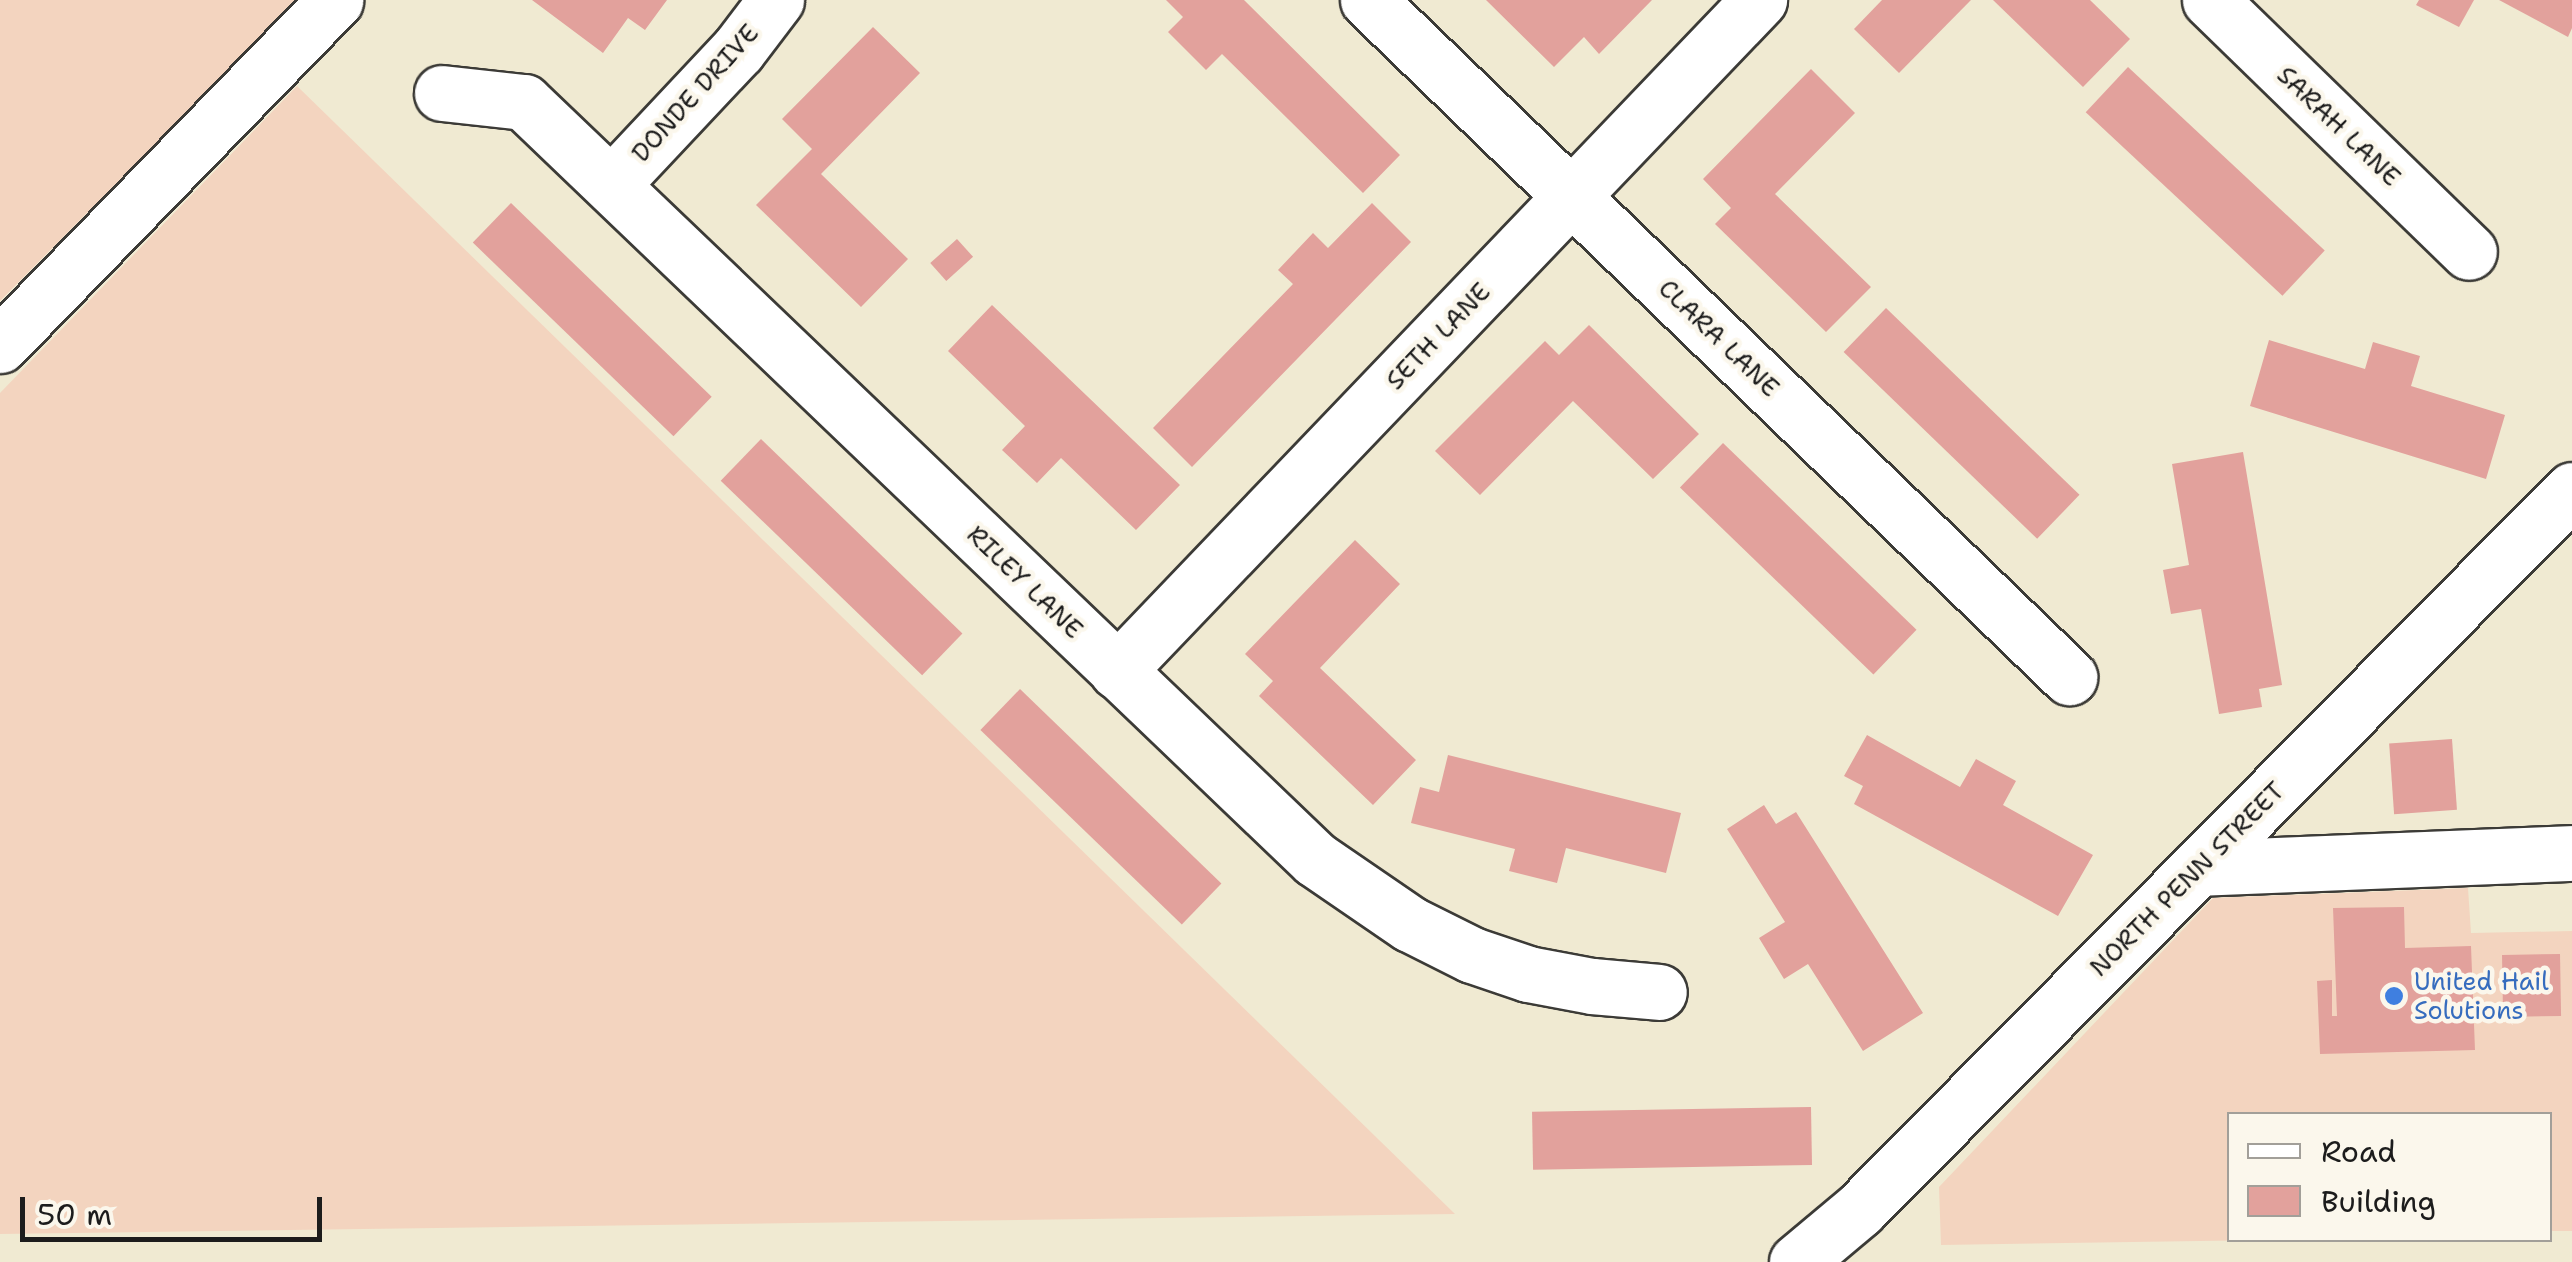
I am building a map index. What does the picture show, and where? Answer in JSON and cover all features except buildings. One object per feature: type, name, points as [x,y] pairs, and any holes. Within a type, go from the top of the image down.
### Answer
[{"type":"street","points":[[0,345],[335,0]]},
{"type":"street","name":"DONDE DRIVE","points":[[612,184],[738,50],[776,0]]},
{"type":"street","name":"CLARA LANE","points":[[1368,0],[2069,677]]},
{"type":"street","name":"SETH LANE","points":[[1118,671],[1759,0]]},
{"type":"street","name":"SARAH LANE","points":[[2210,0],[2469,252]]},
{"type":"street","name":"RILEY LANE","points":[[442,93],[524,102],[1315,859],[1410,924],[1472,954],[1528,974],[1592,986],[1659,992]]},
{"type":"street","name":"NORTH PENN STREET","points":[[1798,1262],[1859,1210],[2572,490]]},
{"type":"street","points":[[2198,868],[2572,853]]},
{"type":"shaded area","points":[[0,0],[297,0],[0,301]]},
{"type":"shaded area","points":[[297,86],[1455,1214],[0,1234],[0,393]]},
{"type":"shaded area","points":[[2468,888],[2471,933],[2572,931],[2572,1231],[2552,1231],[2552,1112],[2227,1112],[2227,1241],[1941,1245],[1939,1187],[2213,898]]},
{"type":"place","name":"United Hail Solutions","points":[[2394,996]]}]
